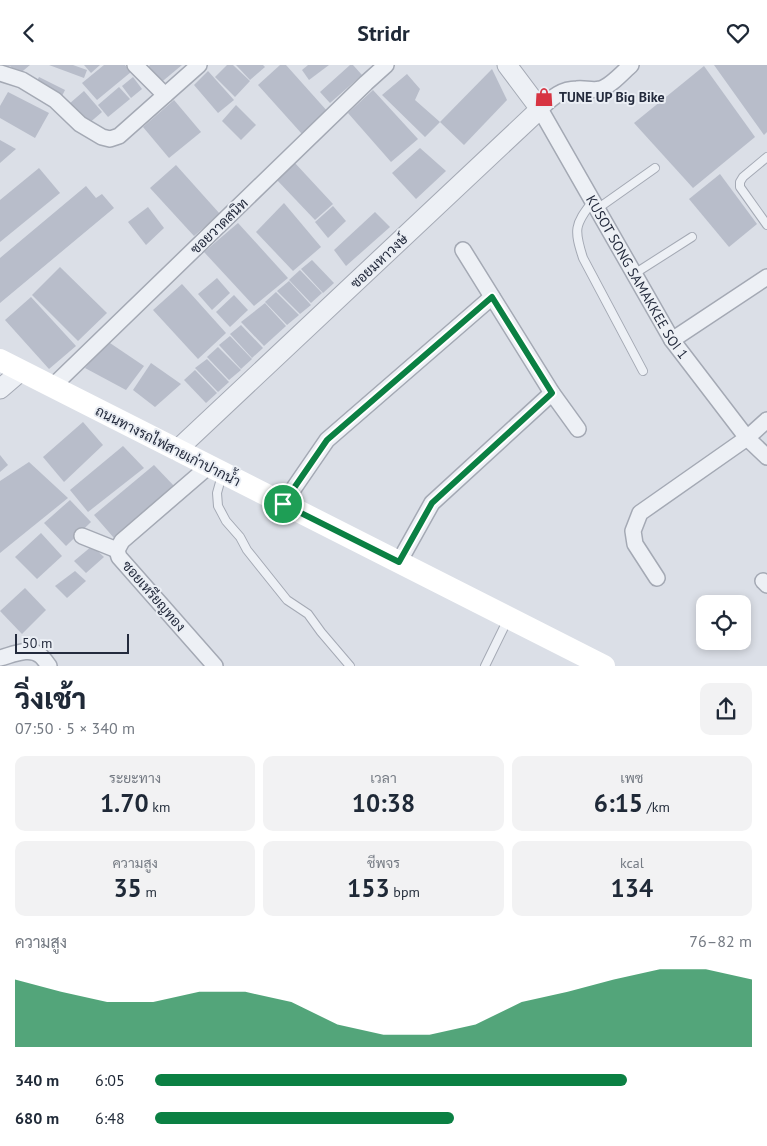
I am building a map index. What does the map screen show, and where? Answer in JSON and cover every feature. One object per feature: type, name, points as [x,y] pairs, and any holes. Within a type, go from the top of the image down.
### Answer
[{"type":"main road","name":"ถนนทางรถไฟสายเก่าปากน้ำ","points":[[0,361],[604,666]]},
{"type":"street","points":[[135,65],[166,95]]},
{"type":"street","points":[[0,73],[22,80],[55,100],[80,124],[102,137],[110,139],[119,136],[199,65]]},
{"type":"street","name":"ซอยวาดสนิท","points":[[52,387],[386,65]]},
{"type":"street","points":[[506,65],[540,109],[562,91],[600,89],[608,85],[631,65]]},
{"type":"street","name":"KUSOT SONG SAMAKKEE SOI 1","points":[[540,109],[672,340],[747,438],[767,457]]},
{"type":"street","name":"ซอยมหาวงษ์","points":[[177,450],[540,109]]},
{"type":"street","points":[[463,250],[552,393],[578,429]]},
{"type":"street","points":[[672,340],[767,277]]},
{"type":"street","points":[[283,504],[327,440],[492,297]]},
{"type":"street","points":[[0,389],[21,371]]},
{"type":"street","points":[[399,562],[432,503],[552,393]]},
{"type":"street","points":[[656,578],[636,544],[633,531],[640,513],[747,438],[767,420]]},
{"type":"street","name":"ซอยเหรียญทอง","points":[[215,666],[120,557],[117,550],[122,541],[216,470]]},
{"type":"street","points":[[82,536],[117,550]]},
{"type":"street","points":[[0,658],[27,651],[34,652],[40,655],[49,666]]},
{"type":"lane","points":[[767,157],[743,177],[740,187],[767,225]]},
{"type":"lane","points":[[643,371],[583,258],[577,239],[578,225],[582,215],[655,167]]},
{"type":"lane","points":[[634,273],[692,237]]},
{"type":"lane","points":[[216,470],[218,506],[226,521],[240,537],[246,550],[287,600],[308,614],[350,666]]},
{"type":"lane","points":[[485,666],[509,617]]},
{"type":"building","points":[[0,65],[30,65],[18,75],[10,66],[4,71]]},
{"type":"building","points":[[49,65],[73,65],[87,70],[84,78]]},
{"type":"building","points":[[84,65],[100,65],[91,73]]},
{"type":"building","points":[[104,65],[125,65],[131,72],[97,100],[82,83]]},
{"type":"building","points":[[150,65],[182,65],[158,85],[145,70]]},
{"type":"building","points":[[227,65],[233,65],[250,81],[235,97],[215,77]]},
{"type":"building","points":[[236,65],[263,65],[265,67],[250,80]]},
{"type":"building","points":[[280,65],[286,65],[328,112],[302,134],[258,85]]},
{"type":"building","points":[[308,65],[329,65],[309,80],[302,70]]},
{"type":"building","points":[[350,65],[353,65],[362,75],[330,103],[320,92]]},
{"type":"building","points":[[714,65],[767,65],[767,132],[764,135]]},
{"type":"building","points":[[704,66],[755,137],[693,188],[634,123]]},
{"type":"building","points":[[492,69],[507,100],[464,145],[440,122]]},
{"type":"building","points":[[208,71],[234,100],[218,113],[194,85]]},
{"type":"building","points":[[407,74],[420,89],[415,100],[440,122],[425,137],[382,95]]},
{"type":"building","points":[[39,77],[65,90],[61,98],[35,85]]},
{"type":"building","points":[[133,77],[142,89],[131,98],[122,86]]},
{"type":"building","points":[[119,87],[130,99],[108,117],[98,105]]},
{"type":"building","points":[[373,90],[418,139],[391,162],[348,113]]},
{"type":"building","points":[[84,91],[102,112],[87,125],[69,104]]},
{"type":"building","points":[[8,92],[49,113],[35,138],[0,118],[0,106]]},
{"type":"building","points":[[174,100],[201,132],[169,158],[143,127]]},
{"type":"building","points":[[236,105],[256,125],[241,140],[222,121]]},
{"type":"building","points":[[0,140],[16,149],[0,163]]},
{"type":"building","points":[[420,148],[446,171],[416,199],[392,173]]},
{"type":"building","points":[[294,162],[333,204],[315,220],[276,179]]},
{"type":"building","points":[[176,165],[220,214],[194,236],[150,188]]},
{"type":"building","points":[[39,168],[60,193],[0,242],[0,200]]},
{"type":"building","points":[[720,174],[757,224],[729,247],[689,199]]},
{"type":"building","points":[[86,186],[96,198],[102,194],[114,208],[0,303],[0,258]]},
{"type":"building","points":[[284,203],[321,247],[293,271],[256,232]]},
{"type":"building","points":[[333,206],[346,221],[328,238],[315,222]]},
{"type":"building","points":[[148,207],[164,228],[146,245],[128,222]]},
{"type":"building","points":[[375,212],[390,227],[346,266],[334,250]]},
{"type":"building","points":[[238,223],[288,278],[254,306],[204,252]]},
{"type":"building","points":[[312,260],[334,283],[323,293],[301,269]]},
{"type":"building","points":[[60,267],[107,313],[78,341],[32,295]]},
{"type":"building","points":[[300,270],[322,293],[311,303],[289,280]]},
{"type":"building","points":[[217,278],[230,293],[212,310],[198,294]]},
{"type":"building","points":[[289,281],[311,305],[300,314],[277,291]]},
{"type":"building","points":[[182,284],[226,333],[198,359],[153,310]]},
{"type":"building","points":[[276,292],[299,315],[287,325],[265,302]]},
{"type":"building","points":[[234,295],[248,310],[230,327],[216,312]]},
{"type":"building","points":[[31,297],[76,346],[49,369],[5,320]]},
{"type":"building","points":[[265,303],[286,326],[264,346],[241,322]]},
{"type":"building","points":[[241,325],[263,348],[252,358],[230,334]]},
{"type":"building","points":[[230,336],[252,359],[241,369],[219,345]]},
{"type":"building","points":[[107,341],[144,366],[126,390],[85,368]]},
{"type":"building","points":[[218,347],[241,370],[229,380],[207,357]]},
{"type":"building","points":[[207,359],[229,382],[218,392],[195,368]]},
{"type":"building","points":[[151,363],[181,384],[155,407],[133,390]]},
{"type":"building","points":[[195,370],[217,393],[206,403],[184,380]]},
{"type":"building","points":[[83,422],[103,445],[64,482],[43,457]]},
{"type":"building","points":[[123,446],[144,468],[88,512],[70,490]]},
{"type":"building","points":[[0,455],[8,465],[0,472]]},
{"type":"building","points":[[29,462],[68,498],[0,553],[0,481]]},
{"type":"building","points":[[154,465],[175,487],[114,538],[94,515]]},
{"type":"building","points":[[70,500],[91,522],[66,546],[44,523]]},
{"type":"building","points":[[41,533],[62,556],[37,579],[15,557]]},
{"type":"building","points":[[92,546],[104,557],[86,573],[74,561]]},
{"type":"building","points":[[75,571],[86,581],[67,598],[55,586]]},
{"type":"building","points":[[25,588],[46,610],[22,634],[0,611]]},
{"type":"place","name":"TUNE UP Big Bike","points":[[544,97]]},
{"type":"route","points":[[492,297],[552,393],[432,503],[399,562],[283,504],[327,440],[492,297]]}]
